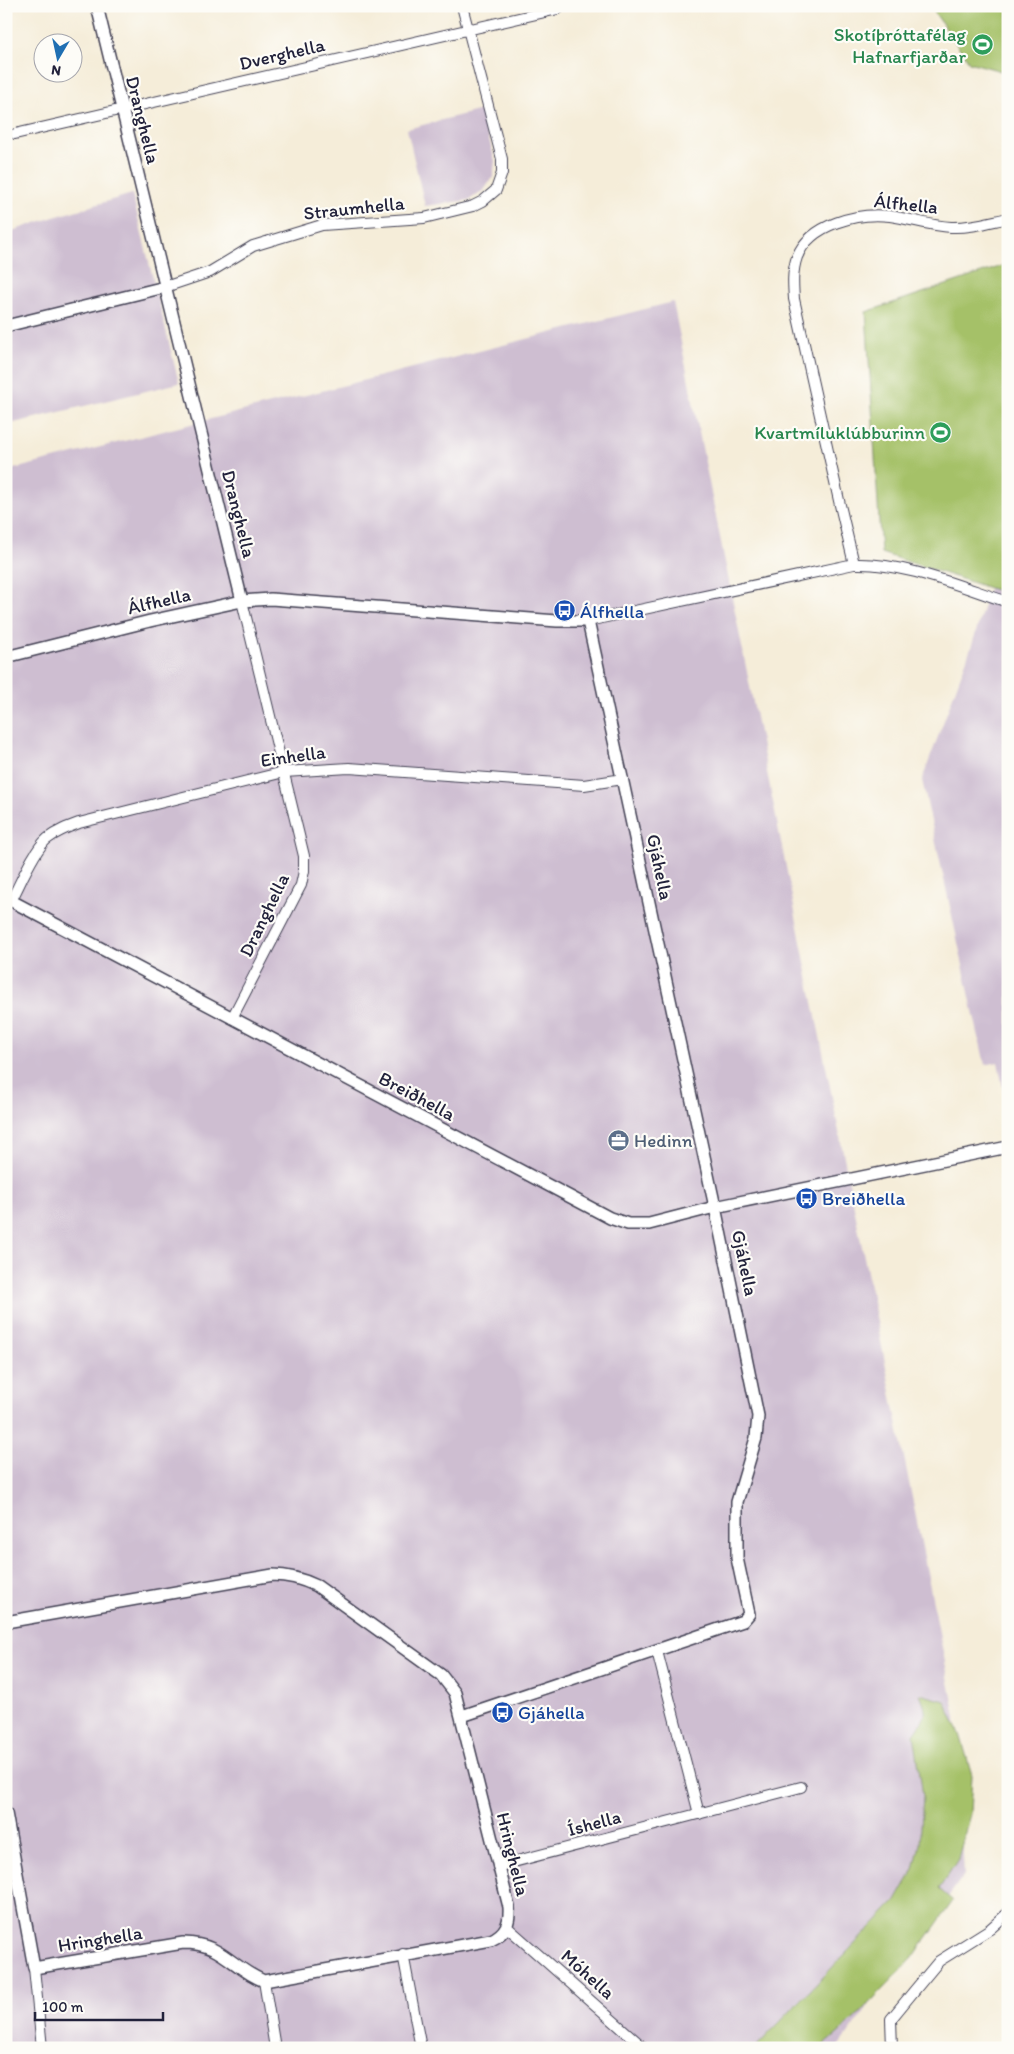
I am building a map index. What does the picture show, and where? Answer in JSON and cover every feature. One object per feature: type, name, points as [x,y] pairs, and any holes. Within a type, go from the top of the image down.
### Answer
[{"type":"street","name":"Dranghella","points":[[97,6],[304,856],[301,885],[232,1018]]},
{"type":"street","name":"Straumhella","points":[[6,326],[165,288],[210,272],[253,246],[269,239],[322,225],[424,218],[473,206],[490,196],[496,190],[499,182],[503,166],[502,159],[462,6]]},
{"type":"street","name":"Dverghella","points":[[15,134],[558,9]]},
{"type":"street","name":"Álfhella","points":[[854,564],[794,299],[793,274],[798,257],[807,242],[831,225],[862,217],[890,216],[924,224],[952,227],[976,225],[1008,218]]},
{"type":"street","name":"Álfhella","points":[[6,657],[150,621],[242,601],[271,599],[304,601],[557,622],[588,622],[854,564],[869,563],[897,567],[1008,602]]},
{"type":"street","name":"Gjáhella","points":[[462,1716],[743,1621],[749,1614],[737,1558],[737,1502],[754,1447],[758,1416],[715,1207],[588,622]]},
{"type":"street","name":"Einhella","points":[[9,899],[40,847],[47,839],[60,830],[79,822],[284,772],[349,768],[584,785],[623,779]]},
{"type":"street","name":"Breiðhella","points":[[9,899],[610,1218],[628,1224],[649,1224],[715,1207],[1008,1146]]},
{"type":"street","name":"Hringhella","points":[[6,1622],[273,1574],[302,1579],[317,1586],[441,1675],[455,1693],[509,1907],[510,1917],[507,1927]]},
{"type":"street","points":[[657,1651],[699,1814]]},
{"type":"street","name":"Íshella","points":[[498,1866],[800,1787]]},
{"type":"street","name":"Hringhella","points":[[6,1813],[34,1968],[196,1943],[218,1951],[254,1977],[264,1981]]},
{"type":"street","points":[[892,2048],[891,2019],[926,1976],[939,1961],[990,1929],[1008,1913]]},
{"type":"street","points":[[275,2048],[264,1981],[403,1954],[492,1940],[501,1935],[507,1927]]},
{"type":"street","name":"Móhella","points":[[507,1927],[644,2048]]},
{"type":"street","points":[[403,1954],[421,2048]]},
{"type":"street","points":[[34,1968],[42,2048]]},
{"type":"shaded area","points":[[481,110],[495,161],[493,177],[484,190],[469,200],[425,206],[407,129]]},
{"type":"shaded area","points":[[132,194],[179,383],[6,425],[6,233]]},
{"type":"shaded area","points":[[673,302],[956,1717],[964,1875],[838,2048],[6,2048],[6,471]]},
{"type":"shaded area","points":[[989,588],[1008,594],[1008,1113],[998,1062],[985,1065],[922,780],[973,642]]},
{"type":"green space","name":"Skotíþróttafélag Hafnarfjarðar","points":[[930,6],[1008,6],[1008,73],[969,62]]},
{"type":"green space","name":"Kvartmíluklúbburinn","points":[[1008,264],[1008,594],[881,553],[866,312]]},
{"type":"green space","points":[[920,1694],[945,1701],[960,1734],[972,1775],[970,1814],[958,1859],[939,1889],[953,1901],[912,1959],[849,2024],[821,2048],[755,2048],[896,1901],[914,1869],[920,1844],[923,1796],[914,1734],[925,1715],[925,1707]]},
{"type":"place","name":"Skotíþróttafélag Hafnarfjarðar","points":[[982,45]]},
{"type":"place","name":"Kvartmíluklúbburinn","points":[[941,432]]},
{"type":"place","name":"Álfhella","points":[[564,611]]},
{"type":"place","name":"Hedinn","points":[[618,1140]]},
{"type":"place","name":"Breiðhella","points":[[806,1198]]},
{"type":"place","name":"Gjáhella","points":[[502,1712]]}]
